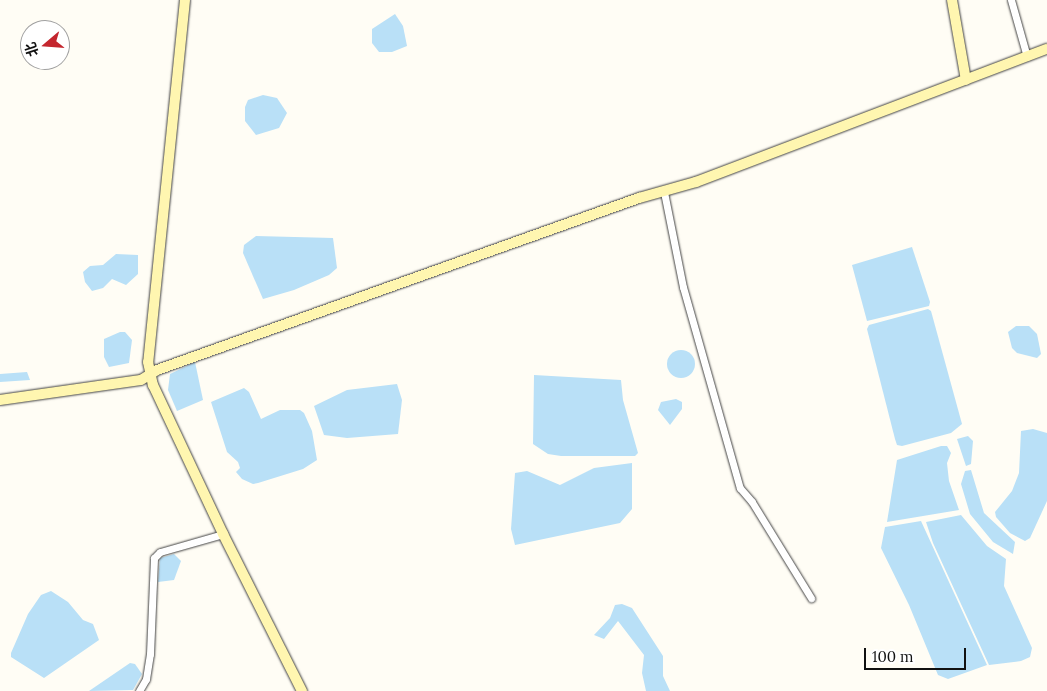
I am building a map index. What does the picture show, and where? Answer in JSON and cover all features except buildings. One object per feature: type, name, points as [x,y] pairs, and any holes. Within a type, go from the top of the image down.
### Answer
[{"type":"street","points":[[185,0],[148,362],[151,374],[222,534],[302,691]]},
{"type":"street","points":[[952,0],[966,80]]},
{"type":"street","points":[[1011,0],[1027,57]]},
{"type":"street","points":[[0,400],[141,380],[151,374],[639,198],[664,192],[1047,49]]},
{"type":"street","points":[[664,192],[683,288],[740,488],[752,502],[811,598]]},
{"type":"street","points":[[138,691],[146,679],[150,654],[154,558],[160,552],[222,534]]},
{"type":"water","points":[[395,14],[403,26],[407,46],[392,52],[379,52],[372,43],[372,29]]},
{"type":"water","points":[[263,95],[277,98],[287,113],[279,128],[256,135],[245,121],[245,107],[248,100]]},
{"type":"water","points":[[256,236],[333,238],[337,268],[329,275],[294,290],[263,299],[243,253],[244,245]]},
{"type":"water","points":[[912,247],[930,302],[929,306],[867,321],[852,265]]},
{"type":"water","points":[[116,254],[138,255],[138,274],[126,285],[112,279],[103,288],[92,291],[85,282],[83,272],[90,266],[103,265]]},
{"type":"water","points":[[928,309],[931,311],[962,424],[951,433],[902,446],[897,445],[867,329],[869,325]]},
{"type":"water","points":[[1016,326],[1029,326],[1037,334],[1041,354],[1037,358],[1017,353],[1012,348],[1008,332]]},
{"type":"water","points":[[120,332],[125,332],[132,340],[129,363],[109,367],[104,357],[104,339]]},
{"type":"water","points":[[681,350],[691,354],[695,364],[691,374],[681,378],[671,374],[667,364],[671,354]]},
{"type":"water","points":[[195,362],[203,400],[177,411],[168,390],[170,374]]},
{"type":"water","points":[[27,372],[30,380],[0,382],[0,374]]},
{"type":"water","points":[[534,375],[621,380],[623,400],[638,453],[635,456],[561,456],[548,454],[533,444]]},
{"type":"water","points":[[397,384],[402,400],[398,434],[347,438],[324,435],[314,406],[347,390]]},
{"type":"water","points":[[244,388],[249,392],[261,419],[280,410],[300,410],[304,413],[312,431],[317,460],[303,469],[258,483],[253,484],[242,479],[236,472],[240,468],[238,462],[227,452],[211,402]]},
{"type":"water","points":[[676,399],[682,402],[682,409],[670,425],[658,410],[661,402]]},
{"type":"water","points":[[1033,429],[1047,433],[1047,501],[1030,538],[1025,541],[1010,533],[996,517],[995,512],[1012,491],[1019,473],[1021,431]]},
{"type":"water","points":[[968,436],[973,441],[971,464],[966,466],[957,439]]},
{"type":"water","points":[[941,446],[947,446],[951,453],[947,463],[949,481],[959,510],[887,522],[897,460]]},
{"type":"water","points":[[632,463],[632,509],[620,523],[515,545],[511,529],[515,473],[527,471],[560,485],[594,468]]},
{"type":"water","points":[[971,470],[984,513],[1015,542],[1013,554],[993,542],[970,514],[961,484],[965,471]]},
{"type":"water","points":[[961,515],[987,546],[1006,559],[1004,586],[1032,648],[1030,657],[1021,661],[989,665],[933,543],[926,522]]},
{"type":"water","points":[[921,521],[987,665],[948,679],[938,675],[909,605],[881,548],[885,527]]},
{"type":"water","points":[[174,554],[181,561],[174,580],[158,582],[160,558]]},
{"type":"water","points":[[51,591],[68,602],[83,620],[93,624],[99,640],[44,678],[11,657],[11,653],[28,614],[41,595]]},
{"type":"water","points":[[622,604],[632,608],[663,656],[663,676],[670,691],[646,691],[642,673],[644,655],[618,621],[604,639],[594,635],[610,618],[615,605]]},
{"type":"water","points":[[130,663],[135,664],[142,674],[133,690],[89,691]]}]
